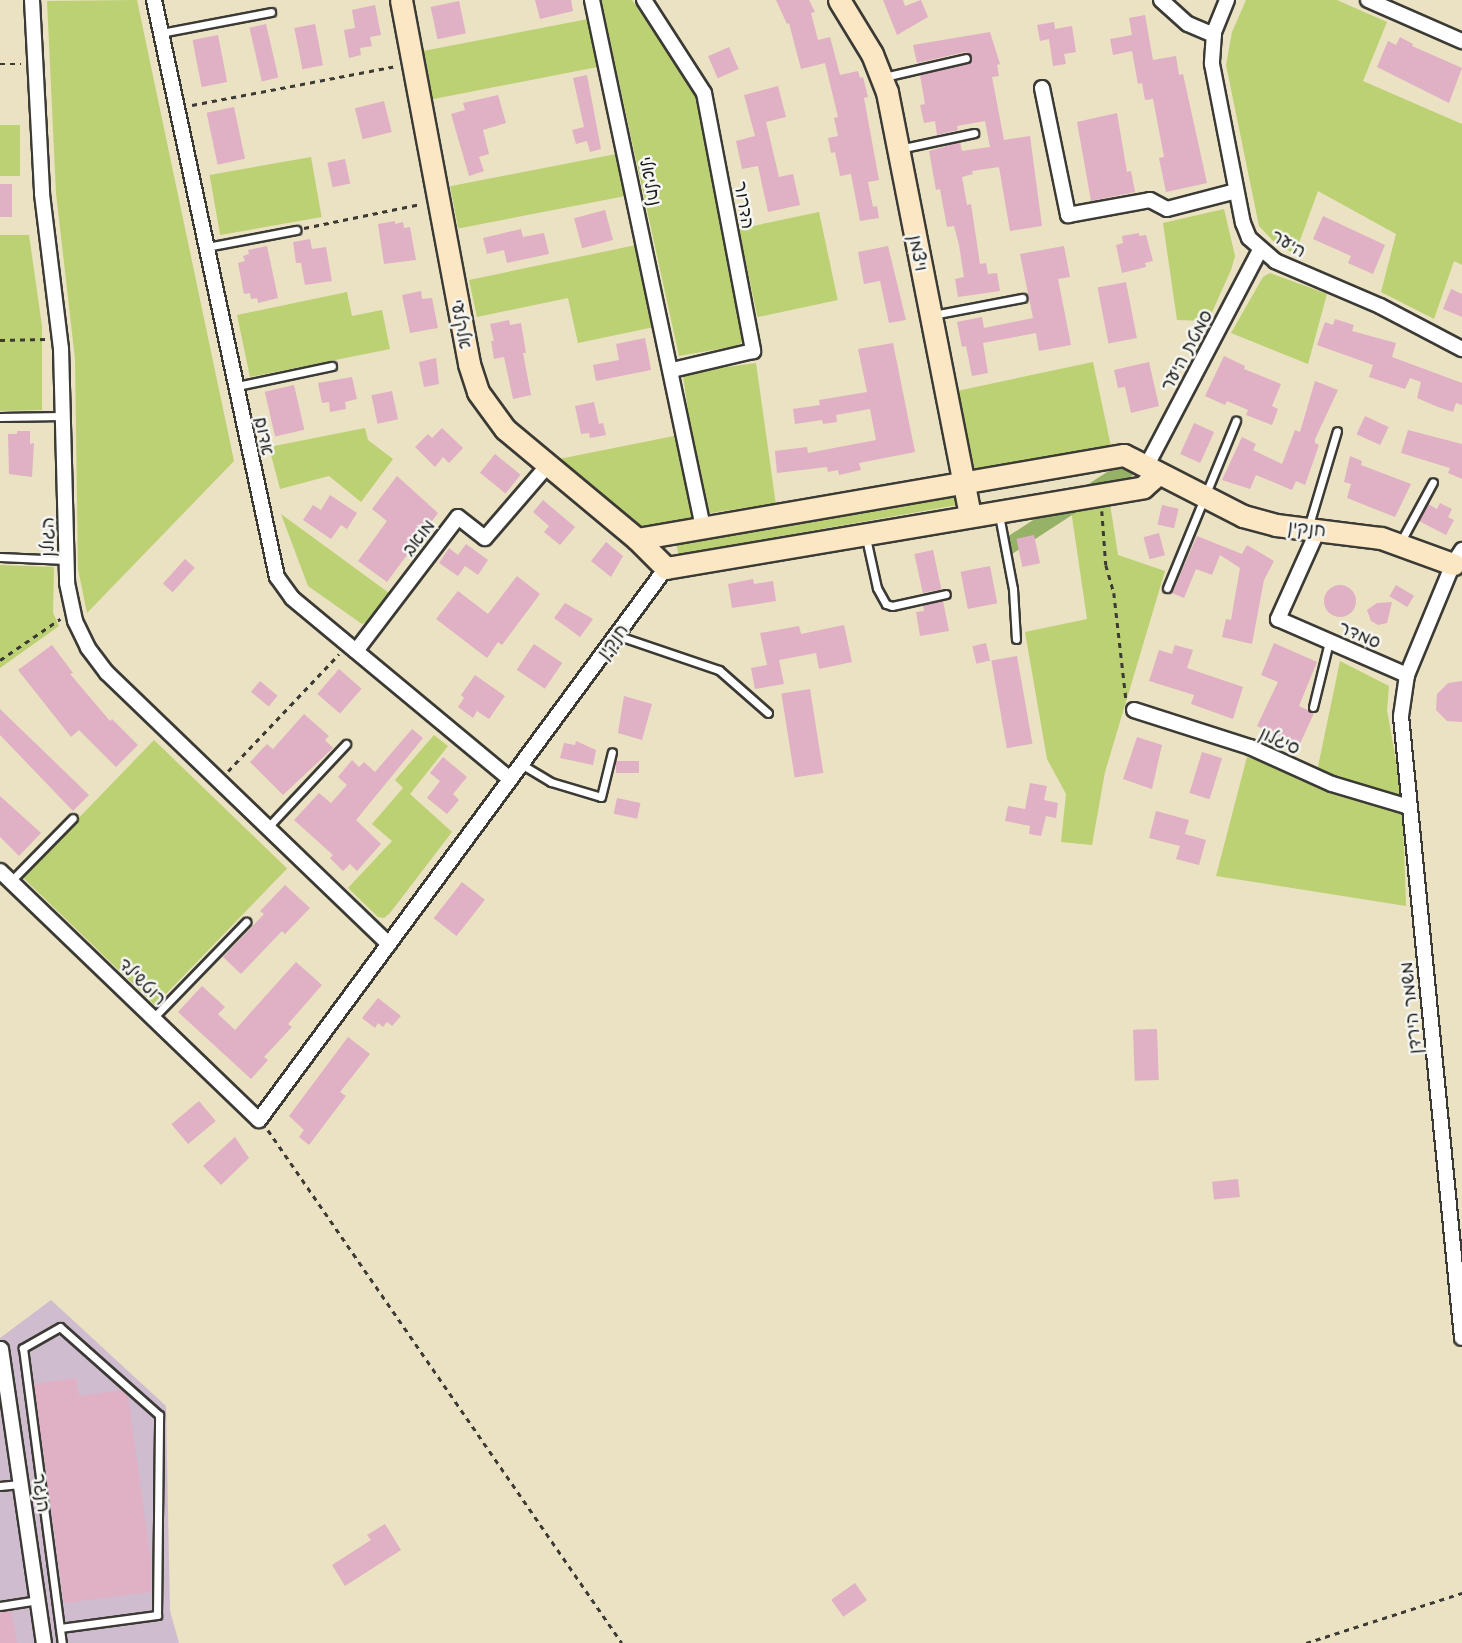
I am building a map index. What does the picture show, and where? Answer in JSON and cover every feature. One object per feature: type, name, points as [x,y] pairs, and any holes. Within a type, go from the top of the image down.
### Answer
[{"type":"street","name":"הגולן","points":[[32,0],[43,207],[60,339],[66,560],[72,612],[83,639],[100,665],[389,944]]},
{"type":"street","name":"אדום","points":[[154,0],[275,573],[289,595],[510,779]]},
{"type":"street","name":"אלקלעי","points":[[401,0],[469,364],[478,391],[499,422],[637,539],[666,568]]},
{"type":"street","name":"נחליאלי","points":[[592,0],[703,527]]},
{"type":"street","name":"הדרור","points":[[644,0],[704,93],[753,351],[672,370]]},
{"type":"street","name":"ויצמן","points":[[839,0],[870,49],[883,78],[970,516]]},
{"type":"street","points":[[1161,0],[1188,24],[1214,35]]},
{"type":"street","name":"היער","points":[[1227,0],[1214,35],[1213,71],[1244,229],[1260,250],[1275,261],[1380,306],[1462,349]]},
{"type":"street","points":[[1368,0],[1462,41]]},
{"type":"street","points":[[1041,88],[1068,215],[1150,200],[1167,209],[1236,191]]},
{"type":"street","name":"סמטת היער","points":[[1152,471],[1260,250]]},
{"type":"street","name":"חנקין","points":[[637,539],[1124,455],[1243,516],[1276,526],[1365,534],[1459,561]]},
{"type":"street","name":"מואב","points":[[352,648],[458,517],[485,538],[548,465]]},
{"type":"street","points":[[666,568],[1143,487],[1152,471]]},
{"type":"street","name":"סמדר","points":[[1313,529],[1278,619],[1407,675]]},
{"type":"street","points":[[1407,675],[1459,561]]},
{"type":"street","name":"חנקין","points":[[259,1120],[666,568]]},
{"type":"street","name":"משמר הירדן","points":[[1407,675],[1400,712],[1462,1338]]},
{"type":"street","name":"סיגלון","points":[[1133,710],[1250,747],[1332,784],[1409,807]]},
{"type":"street","name":"רוטשילד","points":[[0,870],[259,1120]]},
{"type":"street","name":"הנגר","points":[[1,1349],[44,1643]]},
{"type":"lane","points":[[161,33],[271,12]]},
{"type":"lane","points":[[883,78],[966,58]]},
{"type":"lane","points":[[898,149],[974,133]]},
{"type":"lane","points":[[206,247],[296,230]]},
{"type":"lane","points":[[931,316],[1022,298]]},
{"type":"lane","points":[[235,387],[332,366]]},
{"type":"lane","points":[[0,417],[63,416]]},
{"type":"lane","points":[[1167,588],[1236,421]]},
{"type":"lane","points":[[1313,529],[1337,431]]},
{"type":"lane","points":[[1399,543],[1433,482]]},
{"type":"lane","points":[[999,512],[1013,589],[1016,639]]},
{"type":"lane","points":[[865,534],[877,589],[886,604],[892,606],[946,594]]},
{"type":"lane","points":[[0,557],[66,560]]},
{"type":"lane","points":[[616,635],[719,670],[768,713]]},
{"type":"lane","points":[[1313,707],[1329,642]]},
{"type":"lane","points":[[268,827],[346,744]]},
{"type":"lane","points":[[521,764],[551,782],[601,797],[612,752]]},
{"type":"lane","points":[[11,881],[73,818]]},
{"type":"lane","points":[[153,1018],[247,922]]},
{"type":"lane","points":[[60,1628],[157,1615],[159,1415],[60,1327],[23,1348],[60,1628],[62,1643]]},
{"type":"lane","points":[[0,1486],[21,1484]]},
{"type":"lane","points":[[0,1606],[38,1600]]},
{"type":"path","points":[[177,108],[412,63]]},
{"type":"path","points":[[0,64],[34,64]]},
{"type":"path","points":[[296,230],[438,201]]},
{"type":"path","points":[[0,340],[60,339]]},
{"type":"path","points":[[1102,494],[1106,565],[1114,593],[1125,696],[1133,710]]},
{"type":"path","points":[[0,660],[72,612]]},
{"type":"path","points":[[219,781],[352,648]]},
{"type":"path","points":[[259,1120],[622,1643]]},
{"type":"path","points":[[1306,1643],[1462,1593]]},
{"type":"shaded area","points":[[51,1300],[166,1406],[170,1611],[179,1643],[0,1643],[0,1338]]},
{"type":"green space","points":[[137,0],[234,461],[87,613],[78,569],[75,359],[56,193],[47,1]]},
{"type":"green space","points":[[601,0],[632,0],[696,95],[743,342],[736,346],[679,356]]},
{"type":"green space","points":[[1246,0],[1337,0],[1387,22],[1363,81],[1462,124],[1462,265],[1454,261],[1434,319],[1381,292],[1396,234],[1318,191],[1295,254],[1276,244],[1259,226],[1226,65],[1232,32]]},
{"type":"green space","points":[[588,19],[597,67],[432,99],[423,51]]},
{"type":"green space","points":[[0,125],[20,125],[20,176],[0,176]]},
{"type":"green space","points":[[616,154],[624,196],[458,228],[450,186]]},
{"type":"green space","points":[[311,157],[322,217],[220,235],[210,175]]},
{"type":"green space","points":[[1224,209],[1235,256],[1231,270],[1208,321],[1177,320],[1163,223]]},
{"type":"green space","points":[[819,212],[838,300],[758,317],[739,229]]},
{"type":"green space","points":[[0,235],[29,235],[42,326],[42,410],[0,411]]},
{"type":"green space","points":[[636,245],[654,327],[578,343],[568,298],[477,317],[469,280]]},
{"type":"green space","points":[[1270,273],[1327,294],[1308,364],[1231,333],[1263,277]]},
{"type":"green space","points":[[347,292],[352,316],[382,310],[390,349],[250,377],[237,315]]},
{"type":"green space","points":[[1093,362],[1111,445],[975,474],[957,391]]},
{"type":"green space","points":[[756,363],[776,504],[702,514],[683,373]]},
{"type":"green space","points":[[365,428],[368,440],[393,459],[361,502],[329,476],[280,489],[269,447]]},
{"type":"green space","points":[[674,436],[696,523],[643,531],[559,459]]},
{"type":"green space","points":[[1124,461],[1133,475],[1012,554],[1003,539]]},
{"type":"green space","points":[[956,488],[959,505],[678,554],[675,537]]},
{"type":"green space","points":[[1110,504],[1118,555],[1165,571],[1105,772],[1092,845],[1061,842],[1066,794],[1047,759],[1025,632],[1087,619],[1071,510]]},
{"type":"green space","points":[[281,514],[389,593],[368,621],[362,624],[308,586]]},
{"type":"green space","points":[[0,565],[54,567],[53,613],[59,626],[0,668]]},
{"type":"green space","points":[[1340,661],[1389,686],[1387,710],[1402,795],[1406,906],[1216,876],[1247,757],[1315,781]]},
{"type":"green space","points":[[434,735],[448,746],[410,794],[452,832],[390,913],[384,918],[378,917],[348,888],[392,841],[372,824],[403,788],[395,780]]},
{"type":"green space","points":[[154,740],[287,869],[155,1005],[22,877]]},
{"type":"building","points":[[535,0],[571,0],[573,11],[540,19]]},
{"type":"building","points":[[776,0],[809,0],[815,12],[811,13],[818,40],[830,37],[840,75],[858,71],[860,78],[863,77],[868,97],[864,98],[879,180],[868,182],[873,207],[877,206],[879,218],[860,221],[851,174],[840,176],[835,152],[831,153],[828,138],[838,136],[834,118],[838,117],[825,63],[801,69],[789,23],[787,24]]},
{"type":"building","points":[[883,0],[903,0],[905,6],[921,0],[928,17],[897,35]]},
{"type":"building","points":[[459,1],[466,33],[437,39],[431,7]]},
{"type":"building","points":[[375,5],[381,35],[370,37],[372,46],[360,48],[361,55],[349,58],[344,30],[355,28],[352,10]]},
{"type":"building","points":[[1145,15],[1153,60],[1176,56],[1179,75],[1183,74],[1207,183],[1166,192],[1159,158],[1164,157],[1153,99],[1145,100],[1142,83],[1138,84],[1132,51],[1113,55],[1110,39],[1132,35],[1129,18]]},
{"type":"building","points":[[1054,22],[1055,29],[1072,26],[1076,52],[1064,54],[1066,64],[1053,66],[1049,39],[1040,41],[1037,25]]},
{"type":"building","points":[[266,24],[278,78],[262,81],[249,28]]},
{"type":"building","points":[[315,24],[323,65],[302,69],[294,28]]},
{"type":"building","points":[[990,32],[1000,64],[997,65],[999,76],[992,77],[1004,140],[1030,136],[1042,226],[1010,231],[999,167],[972,171],[973,174],[962,177],[967,205],[971,204],[980,264],[986,263],[988,274],[997,273],[1000,291],[958,297],[955,279],[964,277],[959,245],[954,226],[947,227],[940,189],[936,190],[929,151],[960,142],[962,151],[990,147],[985,121],[957,126],[958,130],[937,135],[935,121],[924,123],[920,105],[925,104],[920,75],[967,64],[972,57],[965,52],[917,63],[913,45]]},
{"type":"building","points":[[218,35],[227,82],[202,87],[192,40]]},
{"type":"building","points":[[1400,37],[1413,44],[1412,46],[1462,68],[1449,103],[1377,67],[1388,41],[1396,45]]},
{"type":"building","points":[[729,47],[739,69],[718,78],[708,56]]},
{"type":"building","points":[[587,75],[601,149],[590,152],[587,141],[576,144],[572,130],[584,127],[573,78]]},
{"type":"building","points":[[778,86],[786,117],[766,122],[779,177],[793,174],[800,205],[768,212],[758,166],[742,169],[736,141],[755,136],[744,95]]},
{"type":"building","points":[[498,95],[506,123],[483,130],[489,154],[479,157],[484,171],[469,176],[451,114],[465,110],[463,103]]},
{"type":"building","points":[[384,101],[392,132],[363,139],[355,108]]},
{"type":"building","points":[[234,107],[245,159],[218,165],[207,113]]},
{"type":"building","points":[[1117,113],[1127,172],[1131,171],[1135,192],[1091,201],[1077,122]]},
{"type":"building","points":[[345,159],[350,183],[333,187],[327,163]]},
{"type":"building","points":[[0,184],[12,184],[12,217],[0,217]]},
{"type":"building","points":[[605,210],[613,240],[582,248],[574,218]]},
{"type":"building","points":[[1323,216],[1385,245],[1373,274],[1348,263],[1351,256],[1313,239]]},
{"type":"building","points":[[395,221],[395,224],[403,222],[404,228],[410,227],[416,260],[384,264],[378,224]]},
{"type":"building","points":[[521,229],[523,237],[544,233],[549,254],[507,263],[504,250],[487,254],[483,238]]},
{"type":"building","points":[[1139,233],[1139,236],[1146,235],[1153,261],[1145,263],[1146,267],[1122,273],[1116,245],[1123,243],[1122,236]]},
{"type":"building","points":[[310,239],[312,249],[326,247],[332,281],[305,285],[301,263],[296,263],[293,242]]},
{"type":"building","points":[[267,246],[278,298],[258,303],[257,298],[251,299],[250,293],[244,294],[238,263],[245,261],[243,256],[249,254],[248,250]]},
{"type":"building","points":[[888,246],[906,320],[889,323],[880,281],[864,284],[858,252]]},
{"type":"building","points":[[1064,246],[1070,277],[1058,279],[1071,345],[1039,351],[1036,333],[983,343],[988,373],[972,376],[966,346],[962,347],[957,322],[982,317],[984,328],[1033,318],[1020,254]]},
{"type":"building","points":[[1126,282],[1137,338],[1108,343],[1098,288]]},
{"type":"building","points":[[1451,289],[1462,294],[1462,317],[1443,309]]},
{"type":"building","points":[[421,291],[422,299],[432,298],[438,328],[410,333],[402,295]]},
{"type":"building","points":[[1335,319],[1354,325],[1352,331],[1396,343],[1392,357],[1462,383],[1462,405],[1456,403],[1453,412],[1438,407],[1417,398],[1421,382],[1410,378],[1405,389],[1369,377],[1373,365],[1317,345],[1325,322],[1333,325]]},
{"type":"building","points":[[509,320],[510,325],[521,323],[526,353],[523,353],[531,395],[513,399],[504,357],[494,359],[490,324]]},
{"type":"building","points":[[645,338],[651,370],[596,381],[593,365],[619,360],[616,344]]},
{"type":"building","points":[[893,343],[915,452],[859,463],[861,470],[839,475],[838,470],[828,472],[827,467],[777,473],[775,451],[807,447],[808,453],[876,440],[870,409],[836,415],[837,422],[823,424],[822,420],[795,424],[793,409],[820,405],[819,400],[867,392],[858,349]]},
{"type":"building","points":[[1224,356],[1245,366],[1244,369],[1281,384],[1272,406],[1278,409],[1272,425],[1246,415],[1248,410],[1227,401],[1225,405],[1205,396]]},
{"type":"building","points":[[436,358],[439,384],[424,387],[419,362]]},
{"type":"building","points":[[1149,362],[1159,406],[1131,413],[1125,387],[1118,388],[1114,370]]},
{"type":"building","points":[[352,377],[357,399],[345,402],[346,409],[330,412],[329,402],[322,403],[318,383]]},
{"type":"building","points":[[1315,381],[1338,390],[1315,439],[1315,443],[1319,445],[1305,485],[1296,481],[1292,490],[1256,475],[1250,489],[1222,480],[1242,437],[1256,444],[1253,450],[1282,464],[1295,430],[1300,432]]},
{"type":"building","points":[[294,385],[304,430],[275,437],[265,392]]},
{"type":"building","points":[[392,391],[398,419],[377,424],[371,395]]},
{"type":"building","points":[[594,402],[599,424],[603,423],[606,435],[590,438],[589,433],[581,434],[575,406]]},
{"type":"building","points":[[1365,416],[1389,427],[1380,445],[1357,434]]},
{"type":"building","points":[[1194,423],[1214,432],[1200,463],[1180,454]]},
{"type":"building","points":[[442,428],[463,448],[449,463],[443,457],[435,467],[415,447],[428,434],[432,438]]},
{"type":"building","points":[[1408,430],[1462,444],[1462,479],[1448,473],[1450,468],[1401,453]]},
{"type":"building","points":[[17,431],[30,431],[30,444],[34,443],[32,477],[9,474],[8,434],[17,434]]},
{"type":"building","points":[[495,454],[521,475],[506,493],[480,473]]},
{"type":"building","points":[[1350,456],[1362,461],[1361,465],[1411,484],[1395,517],[1347,498],[1351,484],[1344,482]]},
{"type":"building","points":[[397,476],[438,513],[387,582],[358,561],[387,521],[372,509]]},
{"type":"building","points":[[330,495],[357,513],[347,529],[341,525],[331,539],[303,520],[313,505],[321,510]]},
{"type":"building","points":[[543,500],[575,527],[560,545],[544,532],[549,526],[533,512]]},
{"type":"building","points":[[1440,503],[1452,509],[1448,517],[1454,520],[1446,535],[1419,521],[1428,504],[1437,509]]},
{"type":"building","points":[[1162,505],[1179,509],[1174,528],[1158,524]]},
{"type":"building","points":[[1159,533],[1165,555],[1149,559],[1144,537]]},
{"type":"building","points":[[1034,535],[1040,563],[1022,567],[1016,539]]},
{"type":"building","points":[[1197,536],[1242,554],[1247,545],[1274,561],[1264,580],[1252,644],[1222,637],[1226,619],[1231,620],[1240,568],[1220,555],[1212,575],[1196,569],[1184,598],[1172,593]]},
{"type":"building","points":[[606,542],[623,556],[611,577],[591,561]]},
{"type":"building","points":[[466,544],[488,560],[478,575],[465,566],[458,576],[439,563],[449,548],[458,555]]},
{"type":"building","points":[[933,550],[941,589],[923,593],[914,554]]},
{"type":"building","points":[[185,559],[195,568],[173,592],[163,584]]},
{"type":"building","points":[[990,566],[997,603],[968,609],[961,572]]},
{"type":"building","points":[[517,576],[540,594],[502,645],[498,642],[487,658],[436,619],[458,591],[488,614]]},
{"type":"building","points":[[753,579],[754,584],[773,581],[776,601],[732,608],[728,584]]},
{"type":"building","points":[[1340,585],[1351,590],[1356,601],[1351,612],[1340,617],[1329,612],[1324,601],[1329,590]]},
{"type":"building","points":[[1396,585],[1414,596],[1407,607],[1389,596]]},
{"type":"building","points":[[943,601],[949,631],[920,636],[916,612],[924,611],[923,605]]},
{"type":"building","points":[[1392,602],[1387,623],[1378,625],[1371,621],[1367,610],[1377,603]]},
{"type":"building","points":[[565,603],[593,619],[580,637],[554,618]]},
{"type":"building","points":[[844,625],[852,662],[819,669],[816,653],[779,660],[784,684],[755,689],[751,668],[767,665],[760,633],[799,626],[801,634]]},
{"type":"building","points":[[986,643],[990,661],[976,664],[972,646]]},
{"type":"building","points":[[1274,643],[1317,662],[1299,706],[1314,713],[1299,746],[1257,726],[1278,682],[1261,675]]},
{"type":"building","points":[[534,644],[562,663],[545,689],[517,670]]},
{"type":"building","points":[[52,645],[73,673],[70,674],[110,721],[112,719],[138,745],[116,767],[79,730],[71,737],[18,670]]},
{"type":"building","points":[[1175,645],[1193,650],[1187,668],[1243,687],[1233,719],[1191,704],[1194,695],[1149,681],[1159,650],[1172,654]]},
{"type":"building","points":[[1017,656],[1032,744],[1007,748],[991,661]]},
{"type":"building","points":[[339,669],[362,689],[340,714],[317,694]]},
{"type":"building","points":[[475,675],[505,696],[489,719],[477,711],[473,718],[458,707],[464,698],[461,695]]},
{"type":"building","points":[[260,681],[278,696],[269,707],[251,692]]},
{"type":"building","points":[[1462,681],[1462,722],[1447,721],[1436,710],[1437,694],[1448,683]]},
{"type":"building","points":[[810,689],[823,773],[795,777],[781,694]]},
{"type":"building","points":[[624,696],[652,704],[642,740],[618,733]]},
{"type":"building","points":[[0,709],[89,795],[73,811],[0,735]]},
{"type":"building","points":[[304,714],[329,736],[325,740],[333,748],[283,795],[250,762],[267,744],[273,749]]},
{"type":"building","points":[[412,729],[423,738],[356,820],[381,844],[357,871],[350,864],[343,871],[330,858],[333,855],[294,820],[319,793],[331,803],[347,785],[338,777],[352,760],[359,767],[364,762],[375,772]]},
{"type":"building","points":[[1137,737],[1162,745],[1152,789],[1123,779]]},
{"type":"building","points":[[576,741],[596,750],[593,765],[560,758],[564,743],[575,745]]},
{"type":"building","points":[[1202,752],[1222,758],[1210,799],[1189,793]]},
{"type":"building","points":[[443,757],[467,777],[453,794],[459,800],[447,814],[427,798],[440,781],[430,773]]},
{"type":"building","points":[[616,761],[639,761],[639,773],[616,773]]},
{"type":"building","points":[[1030,783],[1047,786],[1044,800],[1058,803],[1056,818],[1046,816],[1041,836],[1029,834],[1030,826],[1005,821],[1008,806],[1025,809]]},
{"type":"building","points":[[0,796],[41,833],[19,856],[0,837]]},
{"type":"building","points":[[617,798],[640,803],[637,819],[614,814]]},
{"type":"building","points":[[1156,811],[1189,820],[1185,834],[1206,840],[1199,865],[1176,859],[1180,846],[1149,838]]},
{"type":"building","points":[[462,882],[485,900],[457,936],[434,918]]},
{"type":"building","points":[[285,885],[310,908],[285,934],[282,931],[241,974],[223,957],[264,914],[260,911]]},
{"type":"building","points":[[296,962],[322,985],[288,1024],[292,1027],[264,1057],[268,1060],[251,1079],[178,1012],[202,986],[225,1007],[218,1014],[235,1030]]},
{"type":"building","points":[[378,998],[401,1016],[392,1026],[387,1022],[383,1027],[378,1023],[375,1028],[362,1018]]},
{"type":"building","points":[[1157,1029],[1159,1080],[1135,1081],[1133,1030]]},
{"type":"building","points":[[348,1037],[370,1054],[340,1092],[346,1096],[309,1145],[299,1137],[304,1130],[289,1116]]},
{"type":"building","points":[[199,1101],[216,1121],[188,1144],[171,1124]]},
{"type":"building","points":[[235,1137],[249,1158],[221,1185],[203,1166]]},
{"type":"building","points":[[1238,1179],[1240,1197],[1214,1200],[1212,1182]]},
{"type":"building","points":[[76,1378],[79,1396],[121,1390],[128,1396],[151,1563],[151,1592],[64,1603],[34,1384]]},
{"type":"building","points":[[385,1524],[401,1550],[345,1586],[332,1565],[371,1540],[367,1535]]},
{"type":"building","points":[[855,1583],[867,1600],[843,1617],[831,1600]]},
{"type":"building","points":[[11,1610],[17,1643],[0,1643],[0,1612]]}]
